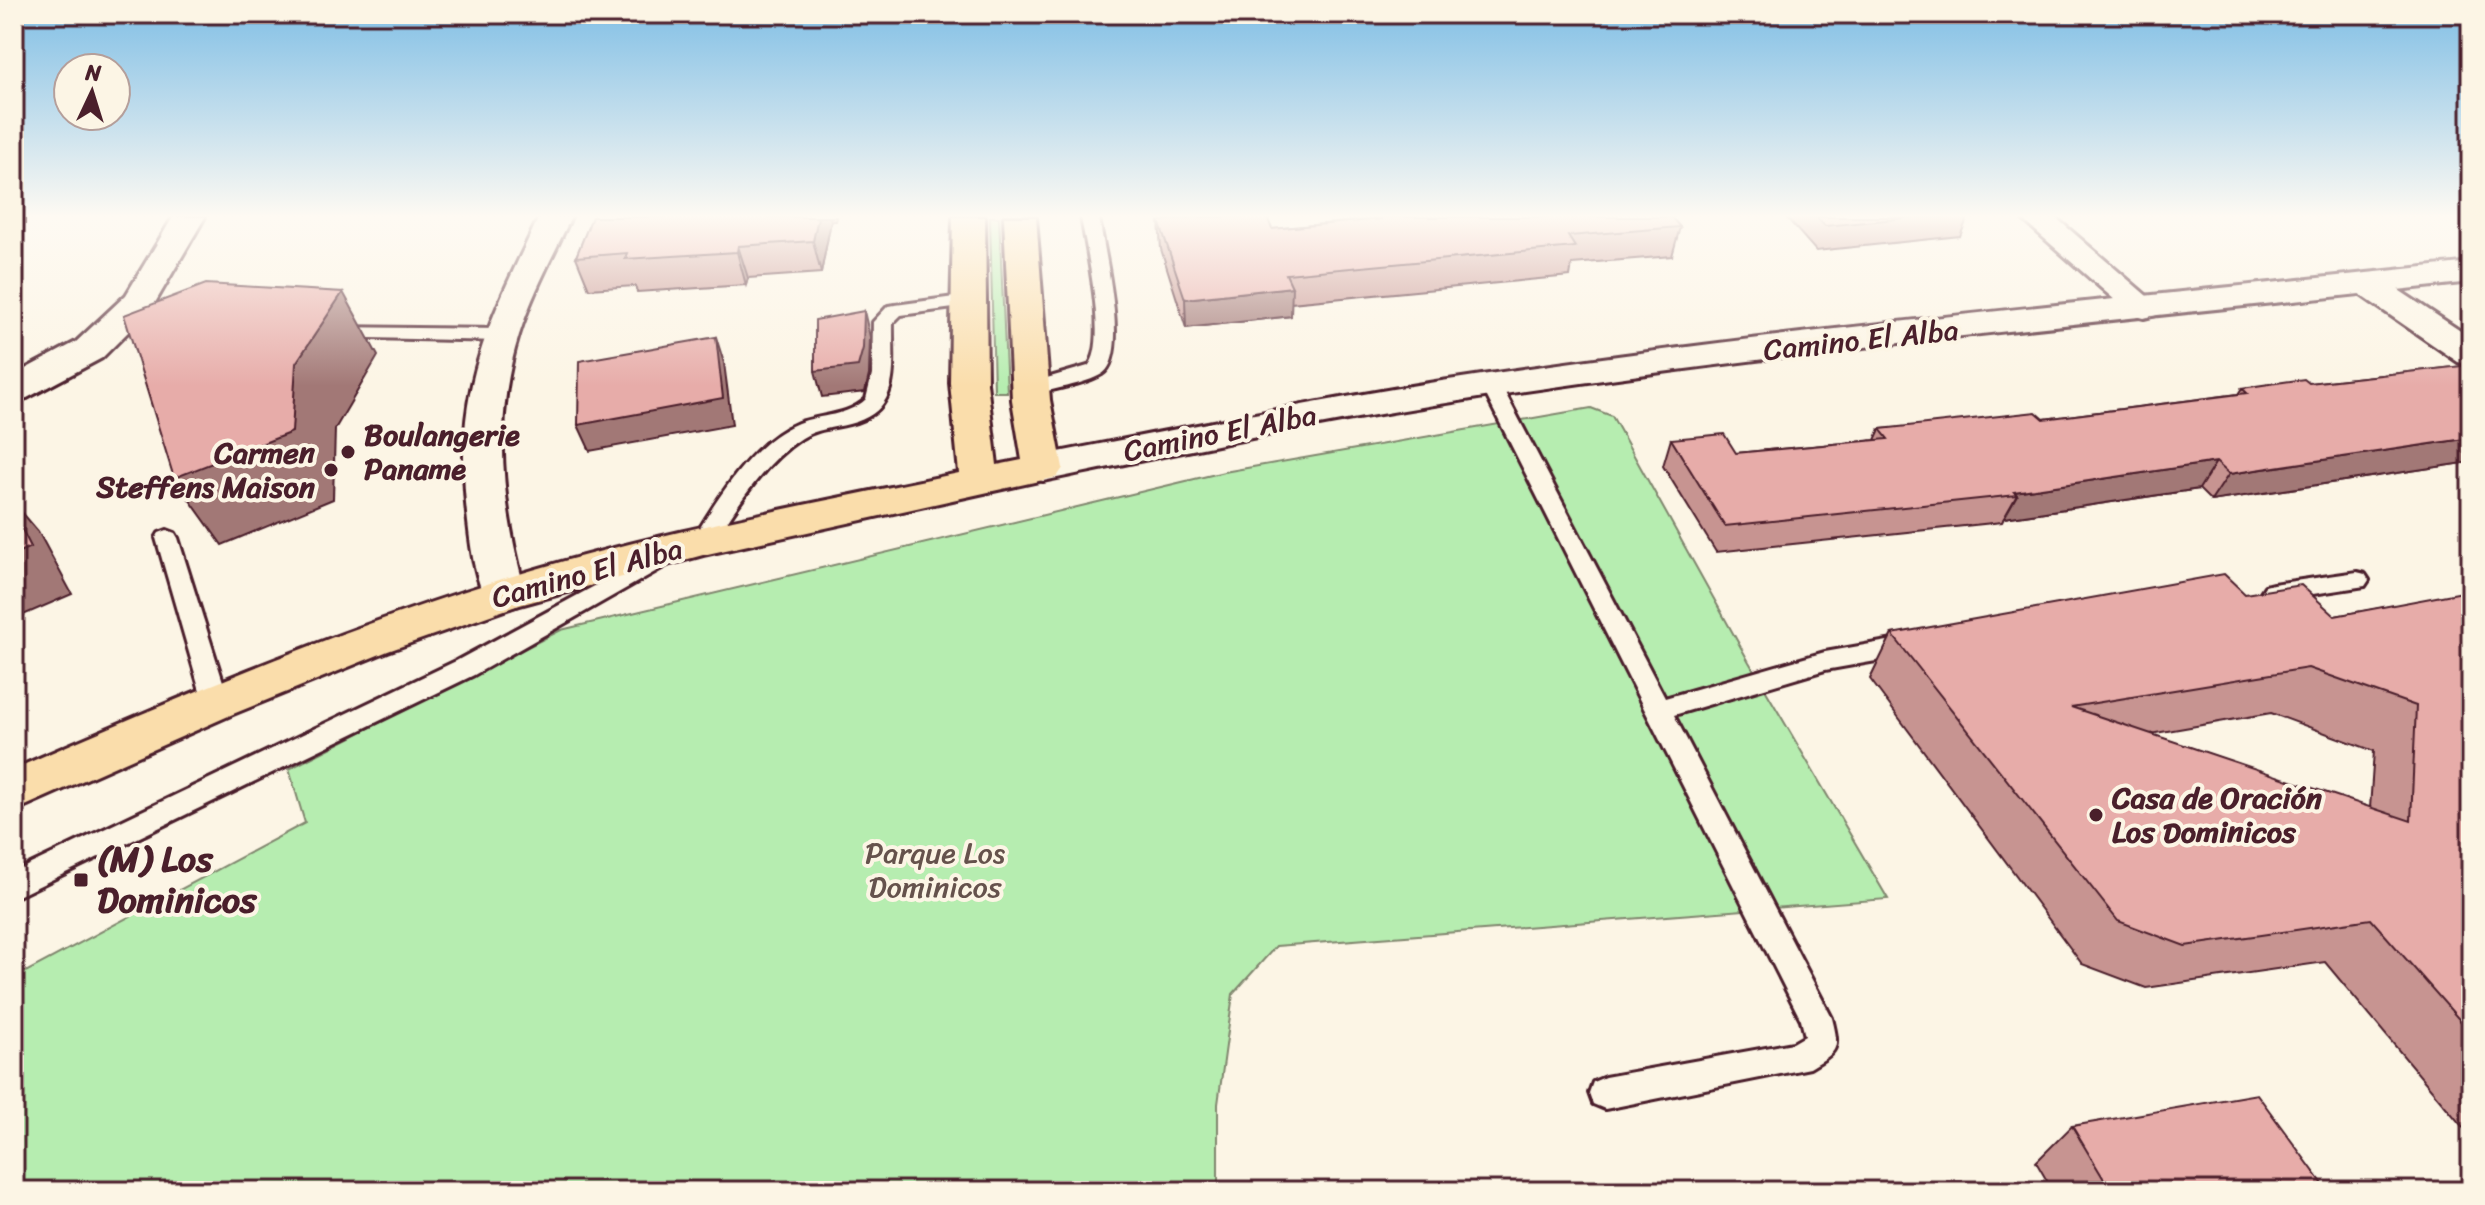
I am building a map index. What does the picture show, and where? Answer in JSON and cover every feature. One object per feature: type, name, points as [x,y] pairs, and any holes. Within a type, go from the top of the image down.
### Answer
[{"type":"main road","points":[[14,390],[89,350],[140,301],[156,273]]},
{"type":"main road","points":[[504,594],[492,548],[482,488],[482,435],[489,386],[502,335],[530,273]]},
{"type":"main road","points":[[969,273],[969,406],[972,445],[980,481]]},
{"type":"main road","points":[[1023,273],[1034,432],[1043,468]]},
{"type":"main road","points":[[2103,273],[2144,308]]},
{"type":"main road","name":"Camino El Alba","points":[[14,791],[216,701],[372,639],[504,594],[693,544],[980,481],[1371,404],[1491,385],[1761,351],[2460,273]]},
{"type":"main road","points":[[2367,284],[2471,354]]},
{"type":"lane","points":[[1030,389],[1095,370],[1104,361],[1107,332],[1098,273]]},
{"type":"lane","points":[[14,886],[465,668],[693,544],[742,482],[796,431],[861,413],[877,400],[881,386],[883,322],[895,310],[969,301]]},
{"type":"lane","points":[[311,333],[502,335]]},
{"type":"lane","points":[[1491,385],[1816,1018],[1822,1043],[1799,1057],[1605,1093]]},
{"type":"lane","points":[[167,538],[216,701]]},
{"type":"lane","points":[[2249,596],[2357,580]]},
{"type":"lane","points":[[1658,710],[1825,661],[1941,642]]},
{"type":"green space","points":[[991,273],[1002,273],[1007,392],[994,392]]},
{"type":"green space","name":"Parque Los Dominicos","points":[[1591,408],[1612,416],[1749,662],[1888,899],[1276,946],[1233,994],[1218,1104],[1218,1191],[14,1191],[14,978],[305,823],[289,769],[561,630],[1224,472]]},
{"type":"building","points":[[1176,273],[1294,273],[1286,274],[1292,287],[1185,299]]},
{"type":"building","points":[[206,284],[343,292],[296,363],[292,432],[174,478],[124,315]]},
{"type":"building","points":[[864,311],[863,348],[858,366],[815,371],[815,320]]},
{"type":"building","points":[[716,337],[723,398],[578,425],[579,361]]},
{"type":"building","points":[[2471,365],[2471,438],[2229,474],[2216,462],[2014,492],[2017,495],[1725,526],[1671,439],[1724,434],[1736,453],[1888,439],[1880,429],[2036,412],[2044,419],[2247,393],[2242,388],[2304,379],[2309,383]]},
{"type":"building","points":[[14,514],[31,547],[14,554]]},
{"type":"building","name":"Casa de Oración Los Dominicos","points":[[2224,574],[2245,594],[2301,585],[2335,616],[2471,592],[2471,1033],[2371,919],[2185,946],[2118,921],[1892,634]],"holes":[[[2308,668],[2416,706],[2411,821],[2071,707]]]},
{"type":"building","points":[[2257,1094],[2328,1191],[2111,1191],[2072,1126]]},
{"type":"place","name":"Boulangerie Paname","points":[[348,452]]},
{"type":"place","name":"Carmen Steffens Maison","points":[[331,470]]},
{"type":"place","name":"Casa de Oración Los Dominicos","points":[[2096,815]]},
{"type":"place","name":"(M) Los Dominicos","points":[[81,880]]}]
